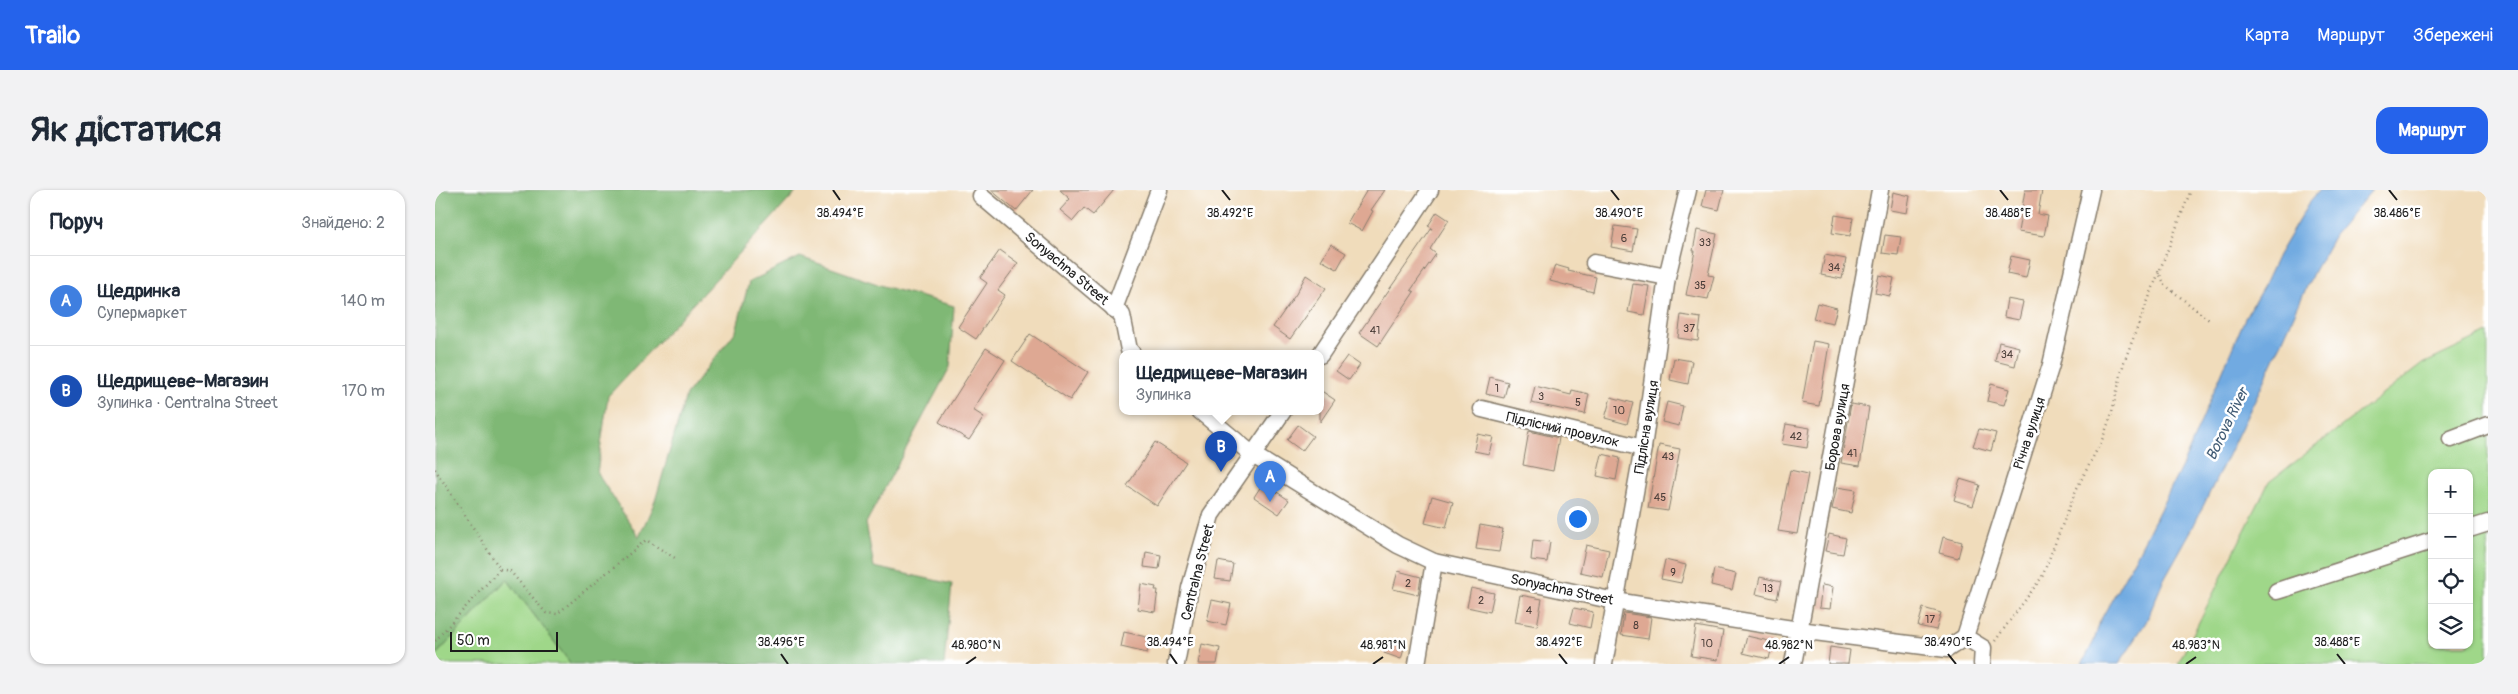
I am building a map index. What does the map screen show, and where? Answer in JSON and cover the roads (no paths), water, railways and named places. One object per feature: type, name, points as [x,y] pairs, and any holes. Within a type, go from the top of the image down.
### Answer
[{"type":"street","points":[[1114,309],[1159,190]]},
{"type":"street","points":[[1323,350],[1430,190]]},
{"type":"street","name":"Підлісна вулиця","points":[[1604,664],[1643,448],[1667,277],[1688,190]]},
{"type":"street","name":"Борова вулиця","points":[[1793,664],[1880,190]]},
{"type":"street","name":"Річна вулиця","points":[[1965,637],[2051,365],[2091,190]]},
{"type":"street","name":"Sonyachna Street","points":[[981,196],[1122,315],[1129,350]]},
{"type":"street","points":[[1594,263],[1667,277]]},
{"type":"street","name":"Підлісний провулок","points":[[1482,409],[1643,448]]},
{"type":"street","name":"Sonyachna Street","points":[[1205,415],[1253,456],[1398,545],[1434,562],[1615,601],[1799,630],[1947,649],[1965,637]]},
{"type":"street","name":"Centralna Street","points":[[1176,664],[1190,588],[1211,515],[1280,415]]},
{"type":"street","points":[[2451,439],[2488,425]]},
{"type":"street","points":[[2473,528],[2488,523]]},
{"type":"street","points":[[2277,591],[2428,542]]},
{"type":"street","points":[[1417,664],[1434,562]]},
{"type":"street","points":[[1965,637],[1983,656]]},
{"type":"water","name":"Borova River","points":[[2320,190],[2372,190],[2334,235],[2313,273],[2265,379],[2192,529],[2164,579],[2146,622],[2119,664],[2082,664],[2094,641],[2100,621],[2139,551],[2184,462],[2245,318],[2263,287],[2278,255],[2310,201]]},
{"type":"place","name":"Щедрищеве-Магазин","points":[[1221,472]]},
{"type":"place","name":"Щедринка","points":[[1270,502]]}]
